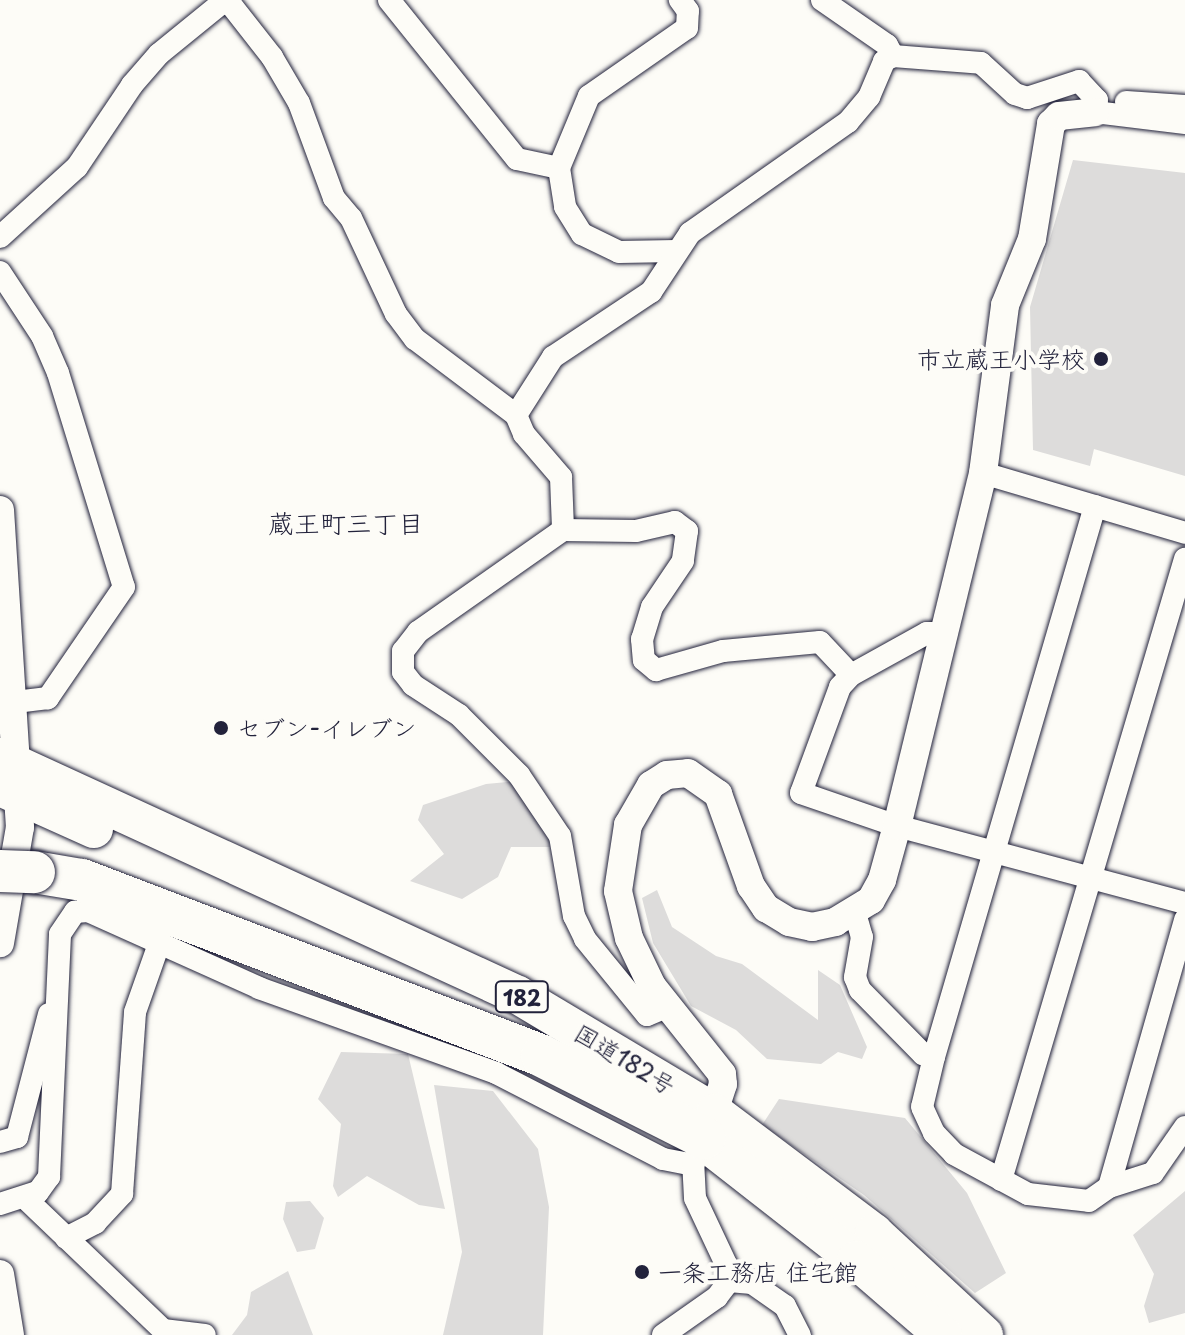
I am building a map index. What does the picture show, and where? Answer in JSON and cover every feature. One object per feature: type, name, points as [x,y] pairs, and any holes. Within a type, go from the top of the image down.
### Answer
[{"type":"highway","name":"国道182号","points":[[7,775],[512,1016],[704,1139],[874,1233],[984,1335]]},
{"type":"highway","points":[[17,872],[82,880],[542,1056],[704,1139]]},
{"type":"highway","name":"国道182号","points":[[704,1139],[943,1335]]},
{"type":"street","points":[[389,0],[517,159],[559,168]]},
{"type":"street","points":[[676,251],[619,252],[582,234],[565,207],[559,168],[589,96],[687,28],[688,11],[680,0]]},
{"type":"street","points":[[822,0],[887,45],[893,56]]},
{"type":"street","points":[[2,229],[77,167],[132,85],[159,54],[223,1],[232,6],[272,57],[299,103],[334,198],[351,218],[396,314],[415,339],[516,415],[524,434],[561,477],[563,530]]},
{"type":"street","points":[[516,415],[553,357],[651,292],[690,233],[848,122],[869,97],[884,61],[893,56],[981,63],[1015,94],[1027,98],[1079,81],[1096,106],[1185,123]]},
{"type":"street","points":[[729,1281],[695,1198],[704,1139],[722,1074],[668,1006],[640,964],[618,891],[628,825],[642,794],[667,775],[688,773],[718,794],[751,886],[766,908],[789,922],[812,927],[855,913],[871,900],[882,880],[897,826],[983,473],[1005,305],[1032,239],[1051,124],[1059,116],[1096,106],[1185,106]]},
{"type":"street","points":[[0,272],[42,336],[58,373],[124,587],[48,698],[9,703]]},
{"type":"street","points":[[983,473],[1185,533]]},
{"type":"street","points":[[1095,506],[992,851],[922,1107],[934,1133],[954,1154],[1028,1194],[1060,1201],[1089,1201],[1109,1187],[1153,1173],[1185,1127]]},
{"type":"street","points":[[0,510],[9,703],[7,775],[17,850],[0,943]]},
{"type":"street","points":[[668,1006],[647,1015],[585,939],[574,916],[560,836],[519,775],[459,715],[413,685],[403,672],[403,651],[418,632],[563,530],[636,531],[675,522],[687,531],[683,561],[652,607],[642,639],[644,660],[656,670],[723,651],[820,642],[851,675]]},
{"type":"street","points":[[1001,1180],[1185,559]]},
{"type":"street","points":[[944,633],[927,633],[851,675],[840,687],[801,793],[897,826],[1185,903]]},
{"type":"street","points":[[0,1204],[25,1198],[49,1177],[57,1085],[56,1008],[60,934],[75,912],[107,917],[159,944],[259,988],[496,1073],[663,1159],[704,1139]]},
{"type":"street","points":[[855,913],[862,937],[855,977],[860,990],[923,1054],[934,1057]]},
{"type":"street","points":[[1109,1187],[1185,920]]},
{"type":"street","points":[[66,1238],[95,1223],[122,1194],[135,1012],[159,944]]},
{"type":"street","points":[[0,1142],[17,1137],[48,1015],[56,1008]]},
{"type":"street","points":[[25,1198],[163,1330],[205,1335]]},
{"type":"street","points":[[0,1274],[10,1335]]},
{"type":"street","points":[[663,1335],[717,1297],[729,1281]]},
{"type":"street","points":[[729,1281],[752,1283],[785,1306],[800,1335]]},
{"type":"shaded area","name":"市立蔵王小学校","points":[[1073,160],[1185,173],[1185,476],[1094,449],[1090,466],[1033,450],[1030,307]]},
{"type":"shaded area","points":[[518,781],[546,820],[550,847],[511,847],[498,877],[462,899],[410,881],[444,854],[418,820],[423,805],[486,784]]},
{"type":"shaded area","points":[[657,890],[672,927],[716,956],[742,964],[818,1020],[818,970],[840,985],[867,1047],[862,1059],[838,1052],[821,1064],[767,1059],[736,1030],[691,1006],[653,943],[642,898]]},
{"type":"shaded area","points":[[341,1052],[408,1054],[445,1209],[419,1205],[367,1176],[338,1197],[333,1186],[341,1124],[318,1099]]},
{"type":"shaded area","points":[[434,1085],[493,1091],[538,1149],[549,1207],[543,1335],[443,1335],[462,1252]]},
{"type":"shaded area","points":[[779,1099],[905,1118],[967,1193],[1006,1273],[975,1293],[864,1195],[762,1125]]},
{"type":"shaded area","points":[[1185,1191],[1185,1313],[1149,1323],[1144,1306],[1154,1274],[1133,1235]]},
{"type":"shaded area","points":[[310,1201],[324,1218],[315,1249],[297,1252],[283,1219],[286,1202]]},
{"type":"shaded area","points":[[288,1271],[313,1335],[232,1335],[247,1315],[251,1292]]},
{"type":"place","name":"市立蔵王小学校","points":[[1101,359]]},
{"type":"place","name":"セブン-イレブン","points":[[221,728]]},
{"type":"place","name":"一条工務店 住宅館","points":[[642,1272]]},
{"type":"district","name":"蔵王町三丁目","points":[[346,523]]}]
